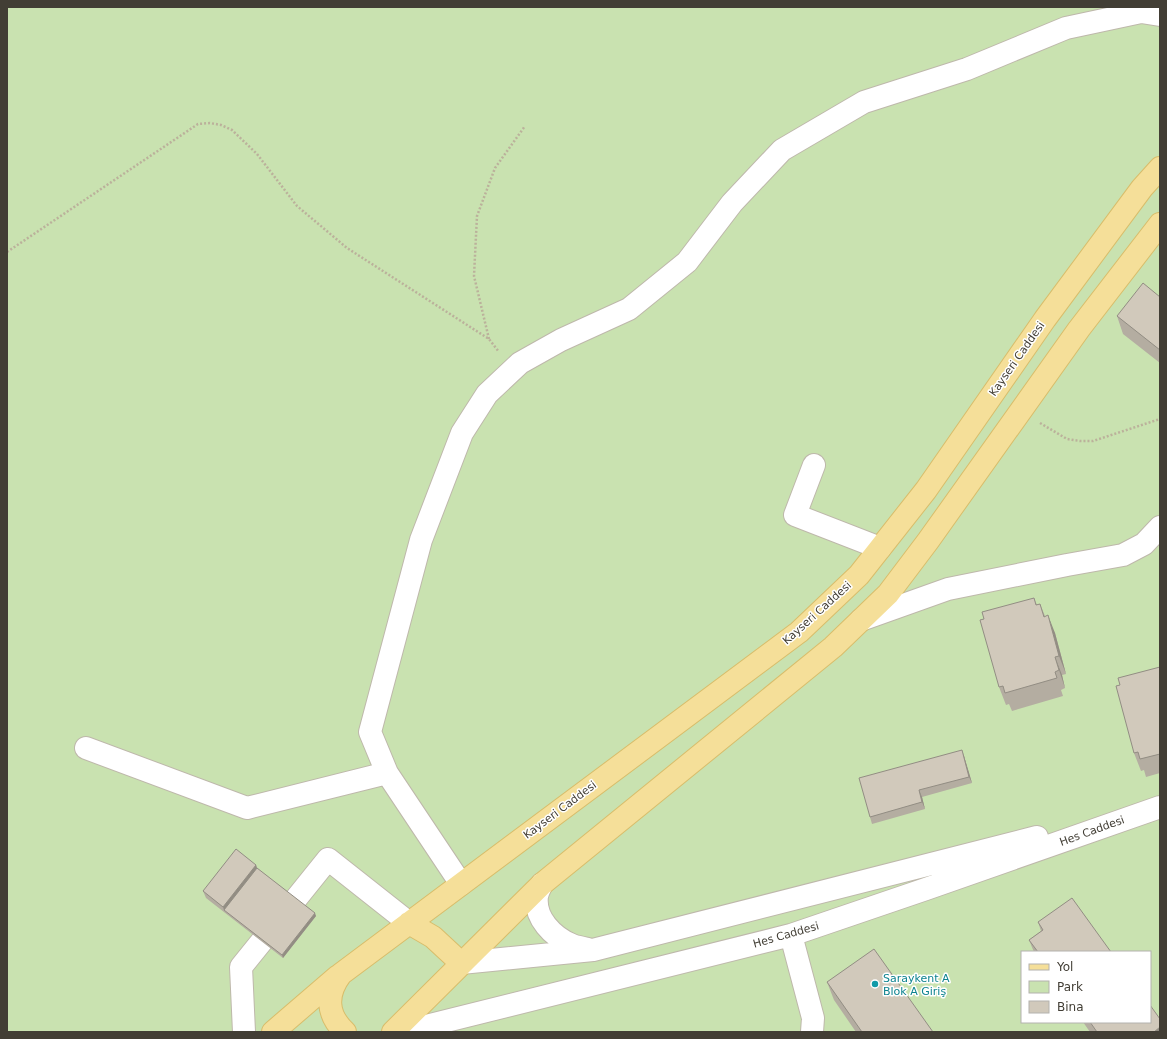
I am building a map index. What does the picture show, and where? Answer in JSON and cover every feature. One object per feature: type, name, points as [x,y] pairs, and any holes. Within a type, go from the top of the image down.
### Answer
[{"type":"main road","name":"Kayseri Caddesi","points":[[273,1032],[345,970],[799,632],[859,575],[926,490],[1045,319],[1142,188],[1160,168]]},
{"type":"main road","points":[[398,1031],[461,963],[542,884],[833,647],[888,594],[928,542],[1079,329],[1160,224]]},
{"type":"main road","points":[[409,923],[433,937],[461,963]]},
{"type":"main road","points":[[345,970],[334,983],[330,994],[330,1005],[333,1016],[338,1026],[345,1032]]},
{"type":"street","points":[[461,884],[387,773],[370,732],[421,540],[462,433],[487,394],[520,363],[561,340],[629,309],[687,262],[732,203],[782,150],[864,102],[967,69],[1066,28],[1141,12],[1160,15]]},
{"type":"street","points":[[814,465],[795,515],[880,548]]},
{"type":"street","points":[[861,620],[948,589],[1123,555],[1144,544],[1160,527]]},
{"type":"street","points":[[86,748],[247,808],[387,773]]},
{"type":"street","name":"Hes Caddesi","points":[[398,1031],[791,935],[926,890],[1160,806]]},
{"type":"street","name":"Hes Caddesi","points":[[461,963],[593,950],[1160,806]]},
{"type":"street","points":[[295,900],[328,859],[409,923]]},
{"type":"street","points":[[542,884],[537,894],[536,904],[539,914],[546,926],[556,935],[573,945],[593,950]]},
{"type":"street","points":[[791,935],[816,1027]]},
{"type":"street","points":[[244,1032],[241,967],[262,942]]},
{"type":"path","points":[[7,252],[198,124],[210,123],[222,125],[232,130],[257,154],[297,206],[348,248],[489,339],[474,276],[477,216],[495,168],[525,126]]},
{"type":"path","points":[[1020,412],[1067,439],[1080,441],[1093,440],[1160,419]]},
{"type":"green space","points":[[7,7],[1160,7],[1160,1032],[7,1032]]},
{"type":"building","points":[[1143,283],[1160,297],[1160,350],[1117,316]]},
{"type":"building","points":[[1034,598],[1036,605],[1040,604],[1044,617],[1048,615],[1059,656],[1055,657],[1059,670],[1055,672],[1057,678],[1005,693],[1003,686],[999,687],[980,620],[984,619],[982,612]]},
{"type":"building","points":[[1160,667],[1160,754],[1140,759],[1138,752],[1134,753],[1116,686],[1120,685],[1118,678]]},
{"type":"building","points":[[962,750],[969,777],[919,790],[922,802],[870,817],[859,778]]},
{"type":"building","points":[[236,849],[256,865],[223,907],[203,891]]},
{"type":"building","points":[[257,868],[315,913],[282,955],[224,910]]},
{"type":"building","points":[[1072,898],[1110,951],[1037,951],[1029,940],[1043,930],[1038,922]]},
{"type":"building","name":"Saraykent A Blok A Giriş","points":[[874,949],[933,1032],[862,1032],[827,982]]},
{"type":"building","points":[[1151,1006],[1160,1019],[1160,1027],[1154,1032],[1097,1032],[1091,1023],[1151,1023]]},
{"type":"place","name":"Saraykent A Blok A Giriş","points":[[875,984]]}]
